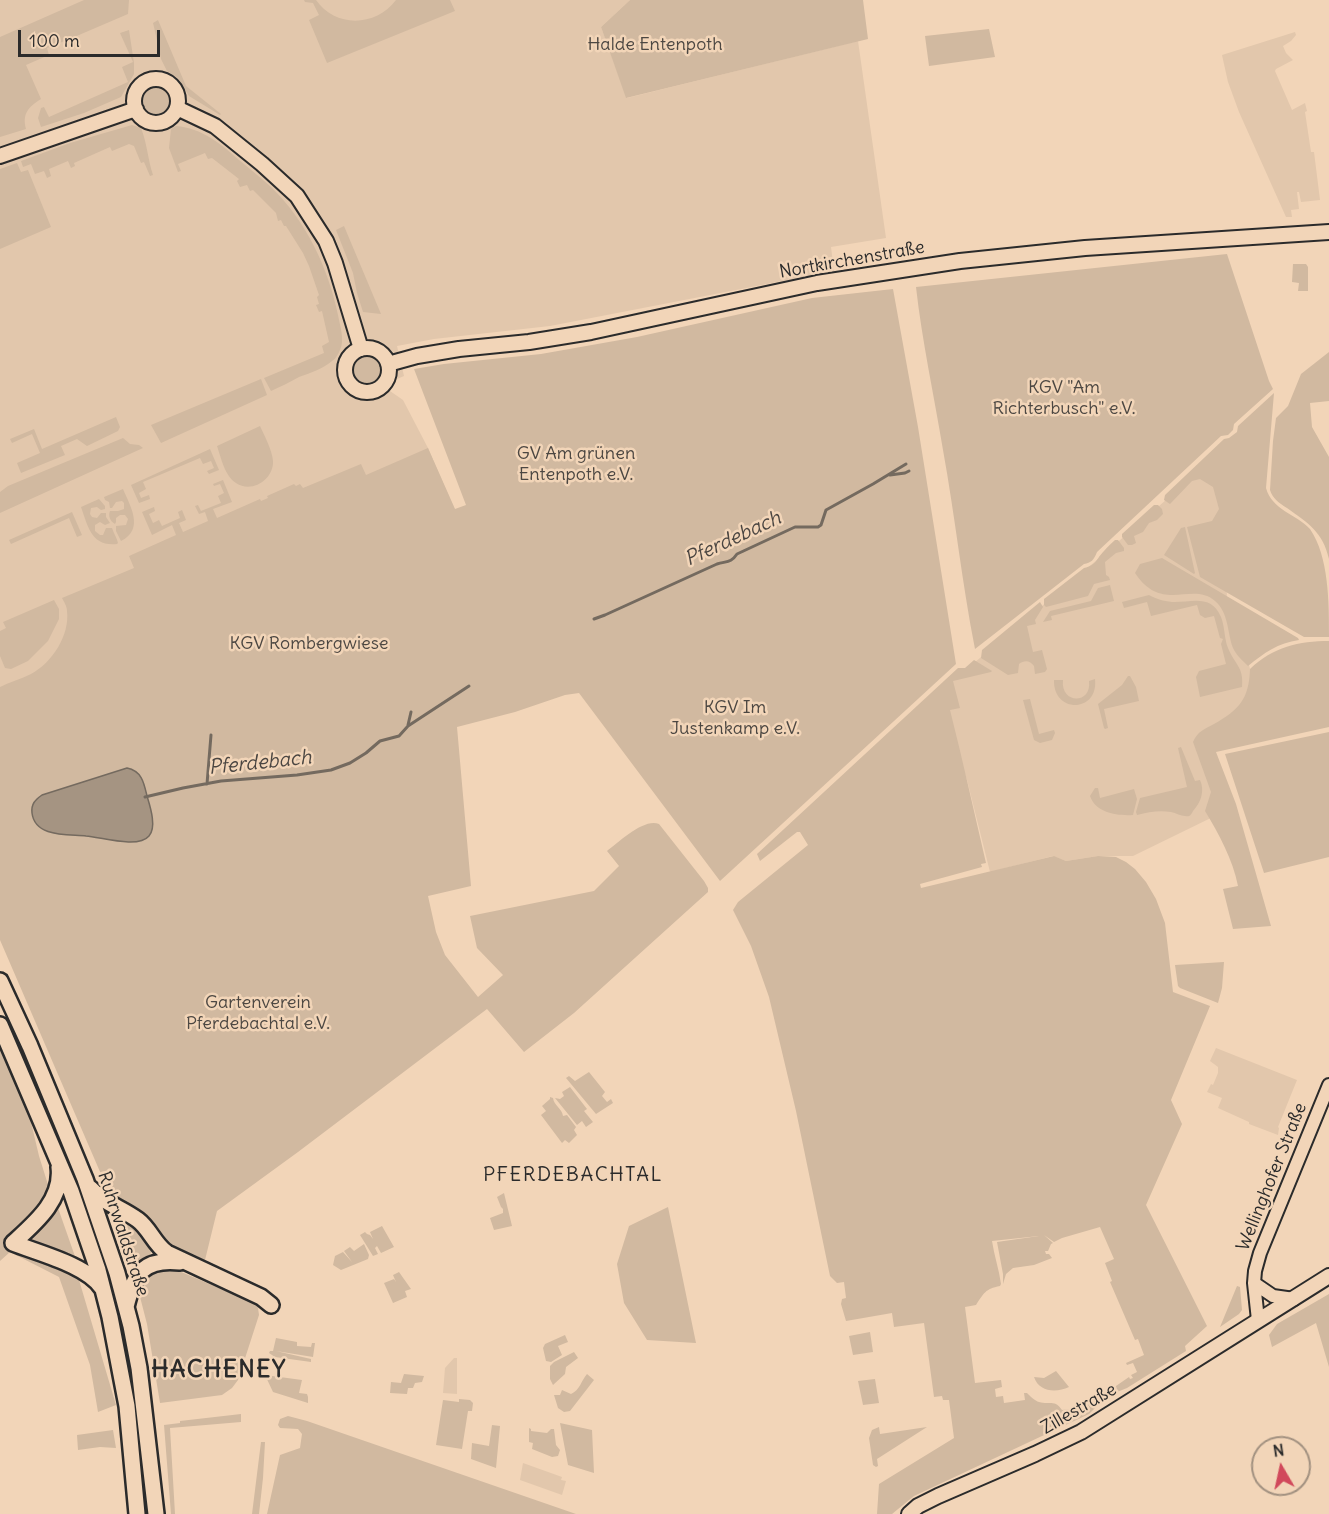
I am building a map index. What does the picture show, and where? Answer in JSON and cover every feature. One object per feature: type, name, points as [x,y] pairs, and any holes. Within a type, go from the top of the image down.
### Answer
[{"type":"highway","name":"Ruhrwaldstraße","points":[[0,981],[30,1046],[85,1179],[114,1264],[140,1368],[156,1514]]},
{"type":"highway","name":"Ruhrwaldstraße","points":[[0,1025],[58,1161],[89,1241],[103,1290],[116,1344],[126,1406],[137,1514]]},
{"type":"highway","points":[[58,1161],[60,1177],[54,1198],[39,1218],[13,1243],[82,1270],[97,1281],[103,1290]]},
{"type":"highway","points":[[85,1179],[90,1189],[100,1197],[145,1226],[160,1248],[186,1263],[261,1297],[271,1305]]},
{"type":"highway","points":[[126,1307],[134,1281],[147,1266],[170,1261],[186,1263]]},
{"type":"main road","points":[[164,81],[174,89],[177,95],[177,108],[169,118],[157,123],[144,119],[136,109],[134,103],[137,91],[146,82],[164,81]]},
{"type":"main road","points":[[177,108],[224,132],[297,196],[326,241],[336,263],[361,349]]},
{"type":"main road","points":[[0,156],[136,109]]},
{"type":"main road","name":"Nortkirchenstraße","points":[[387,364],[459,349],[529,342],[591,332],[817,283],[960,261],[1085,248],[1329,232]]},
{"type":"main road","points":[[361,349],[373,349],[379,352],[387,364],[386,379],[378,388],[368,392],[352,386],[346,377],[345,366],[351,355],[361,349]]},
{"type":"main road","name":"Zillestraße","points":[[909,1514],[918,1506],[1081,1432],[1329,1276]]},
{"type":"street","name":"Wellinghofer Straße","points":[[1258,1320],[1254,1283],[1260,1253],[1329,1085]]},
{"type":"street","points":[[1254,1283],[1274,1296],[1294,1299]]},
{"type":"shaded area","points":[[0,0],[630,0],[601,27],[627,98],[858,41],[886,238],[831,247],[834,271],[550,326],[434,339],[397,346],[404,376],[397,379],[390,391],[403,400],[428,448],[455,510],[0,698]]},
{"type":"shaded area","points":[[1295,32],[1296,35],[1291,41],[1283,46],[1293,60],[1275,71],[1292,110],[1305,103],[1320,200],[1301,202],[1299,192],[1297,192],[1299,209],[1291,210],[1292,217],[1286,217],[1239,112],[1228,82],[1222,55]]},
{"type":"shaded area","points":[[1214,458],[1226,519],[1227,605],[1253,681],[1244,708],[1205,740],[1219,814],[1133,856],[1098,856],[1066,861],[1053,856],[990,872],[967,780],[937,694]]},
{"type":"shaded area","points":[[127,768],[142,778],[151,811],[153,822],[151,832],[144,840],[128,842],[54,833],[39,827],[34,821],[32,807],[42,795]]},
{"type":"shaded area","points":[[1216,1048],[1297,1080],[1278,1127],[1278,1135],[1249,1124],[1218,1108],[1222,1098],[1207,1092],[1218,1073],[1218,1067],[1210,1061]]},
{"type":"shaded area","points":[[454,1358],[457,1358],[457,1394],[443,1393],[445,1368]]},
{"type":"shaded area","points":[[523,1463],[562,1477],[561,1480],[566,1481],[562,1495],[520,1480]]},
{"type":"green space","points":[[84,0],[129,0],[128,14],[47,48],[49,55],[26,65],[41,99],[27,111],[26,129],[0,137],[0,37]]},
{"type":"green space","points":[[304,0],[316,0],[334,16],[356,21],[378,15],[396,0],[450,0],[455,11],[327,63],[309,20],[319,15],[313,3]]},
{"type":"green space","name":"Halde Entenpoth","points":[[630,0],[863,0],[868,39],[626,98],[601,27]]},
{"type":"green space","points":[[158,20],[186,86],[220,115],[189,96],[178,78],[167,71],[161,59],[153,23]]},
{"type":"green space","points":[[989,29],[995,57],[929,66],[925,36]]},
{"type":"green space","points":[[129,30],[134,63],[134,74],[121,97],[84,113],[41,127],[38,118],[41,108],[44,107],[49,117],[128,82],[122,67],[133,62],[120,33]]},
{"type":"green space","points":[[156,85],[166,90],[171,100],[166,110],[156,115],[146,110],[141,100],[146,90]]},
{"type":"green space","points":[[132,125],[141,128],[153,175],[150,176],[144,162],[141,163],[134,146],[129,144],[112,151],[110,147],[74,163],[75,166],[71,168],[68,161],[49,169],[51,176],[47,178],[44,171],[35,174],[31,164],[23,167],[21,161],[70,143]]},
{"type":"green space","points":[[176,126],[203,133],[225,148],[284,200],[305,230],[322,262],[334,297],[342,333],[341,346],[335,359],[325,366],[271,391],[264,378],[324,353],[322,346],[329,342],[322,311],[319,312],[316,305],[319,304],[317,297],[319,295],[309,266],[286,226],[281,220],[278,221],[276,213],[253,190],[250,191],[247,185],[240,187],[237,181],[239,179],[212,158],[208,159],[205,153],[178,164],[181,171],[178,172],[169,148],[171,129]]},
{"type":"green space","points":[[17,163],[21,172],[28,170],[51,227],[0,249],[0,169]]},
{"type":"green space","points":[[344,226],[381,314],[363,312],[353,273],[336,230]]},
{"type":"green space","name":"KGV \"Am Richterbusch\" e.V.","points":[[1227,254],[1273,389],[1234,424],[1233,430],[1228,435],[1221,436],[1097,552],[1092,561],[1084,564],[975,649],[916,287]]},
{"type":"green space","points":[[1293,264],[1306,264],[1308,267],[1308,291],[1298,291],[1299,283],[1292,282]]},
{"type":"green space","points":[[893,289],[956,664],[720,881],[579,693],[565,695],[515,712],[457,727],[471,886],[428,896],[436,932],[445,955],[478,997],[503,975],[477,948],[470,916],[594,891],[619,866],[607,851],[646,824],[659,824],[704,881],[708,892],[574,1013],[524,1052],[487,1009],[217,1211],[205,1260],[166,1243],[149,1218],[116,1199],[107,1188],[0,940],[0,687],[31,674],[52,656],[66,629],[66,607],[62,598],[134,568],[129,556],[176,535],[172,525],[152,535],[142,512],[154,507],[155,511],[149,514],[153,523],[159,520],[162,526],[180,518],[178,512],[182,510],[186,520],[179,523],[183,532],[208,521],[205,512],[199,514],[195,506],[198,505],[201,511],[221,503],[218,496],[224,493],[220,484],[214,486],[213,484],[223,480],[232,502],[213,509],[217,518],[260,499],[261,501],[268,498],[267,496],[294,484],[296,486],[300,484],[303,488],[361,464],[366,475],[428,448],[455,509],[466,505],[414,369],[541,354],[637,337],[812,298]]},
{"type":"green space","points":[[1329,352],[1329,401],[1310,403],[1312,427],[1329,457],[1329,559],[1323,542],[1314,529],[1277,500],[1270,490],[1276,418],[1288,406],[1301,374]]},
{"type":"green space","points":[[366,354],[372,355],[380,363],[380,375],[372,383],[366,384],[360,383],[352,375],[351,369],[352,363],[360,355]]},
{"type":"green space","points":[[261,379],[267,395],[161,443],[151,425]]},
{"type":"green space","points":[[1274,393],[1266,488],[1273,502],[1310,529],[1316,540],[1327,580],[1329,637],[1304,637],[1200,577],[1187,527],[1212,521],[1219,509],[1213,487],[1200,479],[1192,481],[1170,504],[1164,500],[1165,495],[1224,439],[1237,432],[1238,426]]},
{"type":"green space","points":[[116,417],[120,427],[118,431],[87,446],[77,439],[61,446],[65,455],[21,473],[17,463],[40,453],[32,434],[12,443],[10,439],[34,429],[42,449]]},
{"type":"green space","points":[[260,426],[271,452],[272,468],[270,474],[261,483],[249,487],[242,486],[229,476],[217,446]]},
{"type":"green space","points":[[123,438],[130,444],[143,448],[0,513],[0,492],[8,486]]},
{"type":"green space","points":[[210,449],[219,470],[209,474],[207,471],[214,468],[211,461],[203,464],[200,458],[143,482],[146,489],[139,493],[141,498],[149,495],[150,499],[139,503],[131,485]]},
{"type":"green space","points":[[123,489],[132,510],[134,524],[128,536],[121,541],[116,526],[126,525],[128,519],[125,515],[120,515],[116,518],[115,524],[109,515],[110,511],[124,509],[124,503],[116,502],[110,508],[109,502],[104,497]]},
{"type":"green space","points":[[99,499],[105,509],[91,508],[90,514],[97,518],[101,513],[106,513],[110,523],[105,525],[100,522],[95,525],[95,531],[103,535],[106,528],[112,528],[118,541],[117,544],[109,544],[96,539],[86,522],[81,507]]},
{"type":"green space","points":[[1154,505],[1162,509],[1163,514],[1157,520],[1149,523],[1143,532],[1134,536],[1136,543],[1128,545],[1122,534]]},
{"type":"green space","points":[[72,512],[82,535],[77,537],[69,518],[11,544],[9,540]]},
{"type":"green space","points":[[1185,527],[1194,574],[1164,555],[1181,528]]},
{"type":"green space","points":[[1115,540],[1118,540],[1124,551],[1116,553],[1105,562],[1106,575],[1110,580],[1094,584],[1088,596],[1046,607],[1044,605],[1044,599],[1094,563]]},
{"type":"green space","points":[[1162,558],[1299,640],[1272,649],[1248,666],[1234,651],[1223,611],[1215,601],[1197,594],[1166,595],[1156,592],[1145,585],[1135,573],[1140,564]]},
{"type":"green space","points":[[1110,585],[1114,601],[1051,616],[1052,620],[1043,622],[1050,611],[1091,601],[1098,588]]},
{"type":"green space","points":[[1149,595],[1172,602],[1200,601],[1212,605],[1221,617],[1228,648],[1240,670],[1242,687],[1200,697],[1196,677],[1199,671],[1226,664],[1221,644],[1223,639],[1220,638],[1214,616],[1205,618],[1200,615],[1197,605],[1151,616],[1147,602],[1124,608],[1122,602]]},
{"type":"green space","points":[[54,600],[59,609],[59,619],[48,641],[28,661],[11,669],[5,668],[0,656],[0,631],[6,628],[3,622]]},
{"type":"green space","points":[[1040,602],[1043,607],[1035,620],[1036,624],[1027,626],[1033,652],[1042,650],[1047,669],[1045,672],[1035,674],[1034,666],[1025,661],[1019,664],[1018,673],[1008,675],[981,658],[982,650]]},
{"type":"green space","points":[[1329,641],[1329,727],[1216,752],[1236,804],[1271,926],[1233,929],[1223,889],[1238,886],[1225,847],[1205,811],[1211,792],[1193,742],[1201,731],[1230,714],[1241,702],[1245,696],[1250,669],[1259,661],[1277,650],[1297,644]]},
{"type":"green space","points":[[974,660],[992,671],[953,681],[960,708],[950,710],[986,863],[981,864],[982,867],[920,884],[921,888],[1054,856],[1066,861],[1098,856],[1116,857],[1135,869],[1146,882],[1156,899],[1165,923],[1173,992],[1210,1006],[1171,1100],[1182,1124],[1146,1205],[1207,1326],[1185,1346],[1186,1351],[1117,1392],[1116,1386],[1129,1377],[1133,1378],[1131,1375],[1137,1372],[1133,1363],[1127,1365],[1126,1363],[1144,1355],[1138,1339],[1135,1340],[1110,1282],[1112,1281],[1105,1263],[1114,1259],[1100,1227],[1054,1242],[1044,1235],[1053,1243],[1048,1251],[1045,1251],[1052,1258],[1034,1265],[1013,1268],[1006,1274],[1003,1284],[997,1242],[1039,1236],[992,1241],[1001,1284],[985,1292],[976,1305],[965,1307],[975,1383],[1001,1380],[1002,1387],[995,1389],[996,1397],[1003,1396],[1004,1403],[1025,1400],[1024,1393],[1039,1402],[1057,1405],[1062,1410],[1078,1408],[1079,1405],[1088,1404],[1099,1398],[1101,1402],[1089,1414],[914,1496],[892,1514],[877,1514],[879,1484],[954,1438],[949,1400],[943,1400],[942,1396],[934,1397],[924,1323],[894,1327],[892,1313],[846,1321],[841,1304],[842,1299],[846,1298],[844,1282],[837,1283],[830,1276],[796,1111],[769,997],[751,946],[733,910],[738,902],[808,845],[800,832],[797,832],[760,861],[757,854],[958,668],[965,668]]},
{"type":"green space","points":[[1128,676],[1136,687],[1139,701],[1104,709],[1108,728],[1105,729],[1098,704],[1122,685]]},
{"type":"green space","points":[[1095,679],[1094,690],[1090,698],[1076,705],[1068,704],[1061,699],[1056,691],[1054,680],[1063,680],[1066,694],[1081,698],[1089,689],[1089,681]]},
{"type":"green space","points":[[1030,699],[1039,734],[1054,730],[1052,740],[1040,743],[1034,740],[1023,700]]},
{"type":"green space","points":[[1329,732],[1329,857],[1264,873],[1225,754]]},
{"type":"green space","points":[[1181,747],[1195,781],[1200,780],[1201,784],[1201,796],[1191,815],[1182,816],[1162,811],[1137,815],[1140,798],[1187,787],[1178,748]]},
{"type":"green space","points":[[1095,788],[1098,788],[1100,798],[1134,789],[1137,799],[1133,815],[1120,815],[1102,810],[1090,796]]},
{"type":"green space","points":[[1224,962],[1218,1003],[1178,986],[1175,965]]},
{"type":"green space","points":[[0,1049],[30,1118],[55,1207],[57,1205],[78,1265],[74,1263],[116,1405],[98,1412],[90,1365],[59,1277],[10,1252],[0,1261]]},
{"type":"green space","points":[[589,1072],[605,1092],[602,1096],[607,1102],[611,1099],[613,1103],[596,1114],[566,1078],[569,1076],[575,1081]]},
{"type":"green space","points":[[570,1087],[587,1109],[584,1111],[593,1122],[586,1127],[582,1121],[577,1125],[555,1098],[560,1099],[564,1096],[562,1092]]},
{"type":"green space","points":[[550,1097],[553,1098],[563,1116],[567,1115],[576,1127],[574,1130],[577,1135],[569,1143],[565,1140],[562,1143],[541,1115],[546,1111],[542,1106]]},
{"type":"green space","points":[[504,1193],[512,1226],[494,1230],[490,1218],[503,1213],[497,1197]]},
{"type":"green space","points":[[668,1207],[696,1343],[647,1340],[624,1303],[617,1264],[629,1226]]},
{"type":"green space","points":[[115,1212],[139,1225],[152,1249],[150,1255],[133,1270]]},
{"type":"green space","points":[[382,1226],[394,1247],[381,1253],[377,1246],[375,1248],[378,1254],[373,1256],[360,1235],[365,1232],[373,1239],[370,1232]]},
{"type":"green space","points":[[364,1244],[369,1255],[368,1259],[341,1270],[333,1265],[335,1256],[343,1252],[352,1262],[344,1251],[350,1247],[354,1251]]},
{"type":"green space","points":[[161,1268],[172,1268],[254,1303],[258,1308],[259,1315],[238,1380],[222,1395],[160,1403],[147,1324],[139,1293],[143,1281],[150,1273]]},
{"type":"green space","points":[[399,1272],[411,1289],[405,1291],[407,1297],[393,1303],[384,1283],[394,1279],[396,1282],[393,1275]]},
{"type":"green space","points":[[1237,1286],[1240,1287],[1242,1310],[1220,1327]]},
{"type":"green space","points":[[1329,1294],[1329,1367],[1316,1323],[1272,1347],[1269,1335],[1277,1324]]},
{"type":"green space","points":[[870,1332],[873,1352],[853,1355],[849,1336]]},
{"type":"green space","points":[[565,1335],[568,1342],[558,1346],[562,1355],[551,1362],[546,1361],[543,1348],[545,1344]]},
{"type":"green space","points":[[276,1338],[297,1342],[297,1346],[311,1347],[312,1343],[315,1343],[313,1357],[276,1351],[311,1359],[311,1362],[275,1357],[269,1353],[273,1351]]},
{"type":"green space","points":[[574,1352],[578,1358],[566,1367],[565,1374],[553,1385],[550,1379],[550,1366]]},
{"type":"green space","points":[[1056,1371],[1069,1387],[1048,1390],[1036,1382],[1034,1377],[1044,1378]]},
{"type":"green space","points":[[404,1374],[424,1376],[422,1382],[415,1383],[413,1388],[408,1388],[407,1394],[390,1393],[391,1382],[401,1383]]},
{"type":"green space","points":[[587,1374],[594,1380],[570,1411],[564,1412],[558,1408],[554,1395],[560,1395],[562,1390],[571,1394]]},
{"type":"green space","points":[[265,1375],[302,1380],[299,1393],[307,1394],[308,1403],[273,1392]]},
{"type":"green space","points":[[875,1379],[879,1403],[863,1405],[858,1381]]},
{"type":"green space","points":[[459,1399],[470,1400],[473,1403],[472,1411],[468,1411],[462,1449],[436,1445],[443,1400],[459,1402]]},
{"type":"green space","points":[[241,1414],[241,1422],[170,1428],[175,1514],[171,1514],[164,1425]]},
{"type":"green space","points":[[288,1416],[576,1514],[267,1514],[280,1455],[300,1448],[302,1434],[298,1429],[280,1428],[278,1425],[280,1419]]},
{"type":"green space","points":[[560,1423],[592,1430],[594,1473],[568,1465]]},
{"type":"green space","points":[[492,1425],[500,1426],[496,1468],[471,1459],[472,1443],[489,1446]]},
{"type":"green space","points":[[879,1427],[880,1434],[927,1427],[877,1459],[878,1466],[876,1467],[873,1465],[869,1438],[872,1430]]},
{"type":"green space","points":[[529,1428],[531,1431],[547,1433],[554,1429],[556,1445],[560,1450],[558,1456],[552,1457],[532,1449],[533,1443],[529,1442]]},
{"type":"green space","points":[[113,1430],[116,1448],[100,1447],[78,1450],[77,1435]]},
{"type":"green space","points":[[261,1442],[265,1442],[259,1514],[252,1514]]},
{"type":"waterway","name":"Pferdebach","points":[[594,619],[717,564],[731,560],[737,554],[795,527],[818,527],[821,525],[826,510],[906,464]]},
{"type":"waterway","points":[[890,475],[909,471]]},
{"type":"waterway","name":"Pferdebach","points":[[145,797],[221,781],[331,770],[350,763],[380,741],[399,736],[408,726],[469,686]]},
{"type":"waterway","points":[[408,725],[411,712]]},
{"type":"waterway","points":[[207,784],[211,735]]},
{"type":"district","name":"PFERDEBACHTAL","points":[[573,1175]]},
{"type":"district","name":"HACHENEY","points":[[219,1370]]},
{"type":"park label","name":"GV Am grünen Entenpoth e.V.","points":[[576,464]]},
{"type":"park label","name":"KGV Rombergwiese","points":[[309,644]]},
{"type":"park label","name":"KGV Im Justenkamp e.V.","points":[[735,718]]},
{"type":"park label","name":"Gartenverein Pferdebachtal e.V.","points":[[258,1013]]}]
